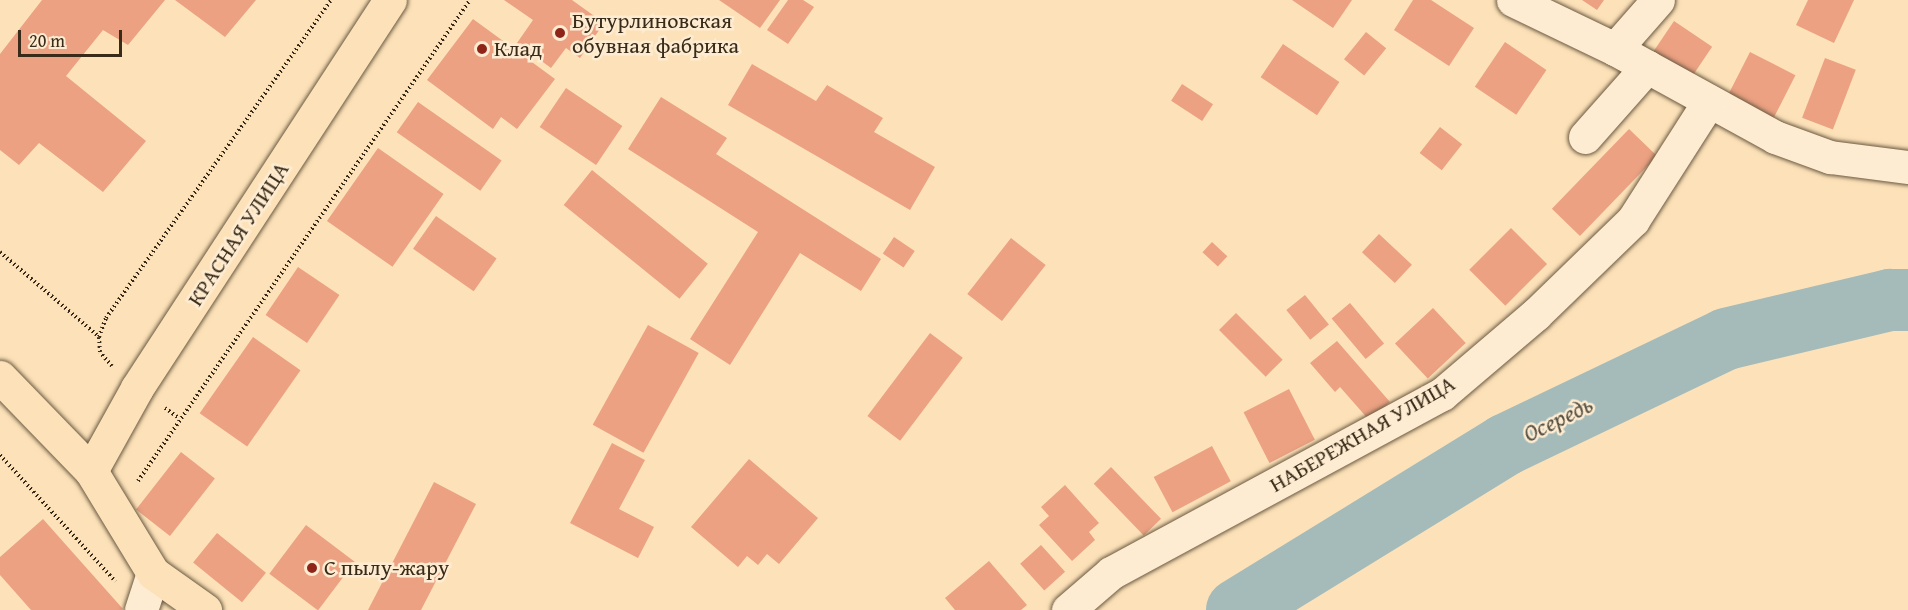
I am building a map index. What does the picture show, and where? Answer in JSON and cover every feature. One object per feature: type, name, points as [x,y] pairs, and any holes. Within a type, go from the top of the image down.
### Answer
[{"type":"main road","name":"КРАСНАЯ УЛИЦА","points":[[91,471],[137,388],[390,0]]},
{"type":"main road","points":[[0,377],[91,471],[153,573],[205,610]]},
{"type":"street","points":[[1513,0],[1615,49],[1775,137],[1830,157],[1908,167]]},
{"type":"street","points":[[1615,49],[1658,0]]},
{"type":"street","points":[[1585,137],[1647,67]]},
{"type":"street","name":"НАБЕРЕЖНАЯ УЛИЦА","points":[[1068,610],[1111,573],[1442,394],[1536,314],[1633,220],[1709,101]]},
{"type":"street","points":[[141,610],[153,573]]},
{"type":"path","points":[[179,418],[120,376],[100,352],[99,337],[106,318],[171,222],[331,0]]},
{"type":"path","points":[[135,487],[179,418],[470,0]]},
{"type":"path","points":[[0,252],[99,337]]},
{"type":"path","points":[[0,455],[141,610]]},
{"type":"building","points":[[42,0],[165,0],[128,45],[103,30],[66,76],[146,141],[103,192],[39,143],[19,165],[0,150],[0,54]]},
{"type":"building","points":[[175,0],[256,0],[225,37]]},
{"type":"building","name":"Бутурлиновская обувная фабрика","points":[[504,0],[572,0],[604,23],[580,58],[566,48],[551,68],[517,43],[533,20]]},
{"type":"building","points":[[719,0],[780,0],[760,28]]},
{"type":"building","points":[[788,0],[803,0],[814,7],[788,44],[767,30]]},
{"type":"building","points":[[1292,0],[1352,0],[1333,28]]},
{"type":"building","points":[[1413,0],[1431,0],[1474,28],[1449,66],[1394,30]]},
{"type":"building","points":[[1582,0],[1604,0],[1597,10]]},
{"type":"building","points":[[1808,0],[1854,0],[1834,43],[1796,25]]},
{"type":"building","name":"Клад","points":[[473,19],[555,79],[517,129],[501,117],[493,129],[427,80]]},
{"type":"building","points":[[1674,21],[1712,47],[1688,83],[1649,57]]},
{"type":"building","points":[[1366,32],[1386,48],[1364,76],[1344,59]]},
{"type":"building","points":[[1505,42],[1546,70],[1516,115],[1475,87]]},
{"type":"building","points":[[1283,44],[1339,82],[1317,115],[1261,77]]},
{"type":"building","points":[[1750,52],[1795,75],[1772,121],[1726,98]]},
{"type":"building","points":[[1825,58],[1856,70],[1833,130],[1802,118]]},
{"type":"building","points":[[752,64],[816,101],[827,85],[883,118],[874,132],[935,167],[910,210],[728,105]]},
{"type":"building","points":[[1182,84],[1213,104],[1202,121],[1171,101]]},
{"type":"building","points":[[566,88],[622,126],[596,165],[540,127]]},
{"type":"building","points":[[661,97],[727,138],[716,154],[881,259],[861,291],[800,253],[730,365],[690,339],[758,232],[628,149]]},
{"type":"building","points":[[418,102],[502,161],[480,191],[397,132]]},
{"type":"building","points":[[1440,127],[1462,144],[1442,170],[1420,153]]},
{"type":"building","points":[[1629,129],[1657,156],[1580,236],[1552,209]]},
{"type":"building","points":[[378,148],[444,194],[392,267],[327,221]]},
{"type":"building","points":[[592,170],[708,264],[679,299],[564,205]]},
{"type":"building","points":[[436,216],[497,258],[474,291],[413,249]]},
{"type":"building","points":[[1511,228],[1547,264],[1505,306],[1469,270]]},
{"type":"building","points":[[1379,234],[1412,265],[1395,283],[1362,252]]},
{"type":"building","points":[[894,237],[915,251],[904,268],[883,254]]},
{"type":"building","points":[[1011,238],[1046,265],[1002,321],[967,294]]},
{"type":"building","points":[[1212,242],[1227,256],[1218,267],[1202,252]]},
{"type":"building","points":[[298,267],[339,295],[307,343],[266,315]]},
{"type":"building","points":[[1305,295],[1329,325],[1310,340],[1286,310]]},
{"type":"building","points":[[1350,303],[1384,344],[1366,359],[1332,318]]},
{"type":"building","points":[[1433,308],[1466,343],[1428,379],[1395,343]]},
{"type":"building","points":[[1236,313],[1283,360],[1266,377],[1219,330]]},
{"type":"building","points":[[648,325],[699,353],[643,453],[593,425]]},
{"type":"building","points":[[930,333],[963,358],[900,441],[867,416]]},
{"type":"building","points":[[253,337],[301,370],[247,446],[200,413]]},
{"type":"building","points":[[1337,341],[1390,402],[1369,420],[1340,387],[1335,392],[1310,363]]},
{"type":"building","points":[[1289,389],[1315,440],[1269,463],[1244,412]]},
{"type":"building","points":[[612,443],[645,460],[619,509],[654,527],[638,558],[570,523]]},
{"type":"building","points":[[1212,446],[1231,481],[1173,512],[1154,477]]},
{"type":"building","points":[[181,452],[215,478],[170,536],[136,510]]},
{"type":"building","points":[[749,459],[818,518],[779,564],[767,554],[758,565],[747,556],[738,567],[691,527]]},
{"type":"building","points":[[1111,467],[1161,519],[1144,535],[1094,484]]},
{"type":"building","points":[[434,482],[476,504],[421,610],[368,610]]},
{"type":"building","points":[[1065,485],[1099,523],[1089,532],[1095,540],[1072,561],[1039,525],[1049,516],[1041,507]]},
{"type":"building","points":[[43,519],[123,609],[31,610],[0,575],[0,557]]},
{"type":"building","name":"С пылу-жару","points":[[306,525],[355,562],[318,610],[269,574]]},
{"type":"building","points":[[217,533],[266,573],[242,602],[193,563]]},
{"type":"building","points":[[1041,545],[1065,572],[1044,590],[1020,564]]},
{"type":"building","points":[[989,561],[1027,605],[1021,610],[955,610],[945,598]]},
{"type":"waterway","name":"Осередь","points":[[1237,610],[1505,445],[1726,339],[1890,300],[1908,300]]},
{"type":"place","name":"Бутурлиновская обувная фабрика","points":[[560,33]]},
{"type":"place","name":"Клад","points":[[482,49]]},
{"type":"place","name":"С пылу-жару","points":[[312,568]]}]
